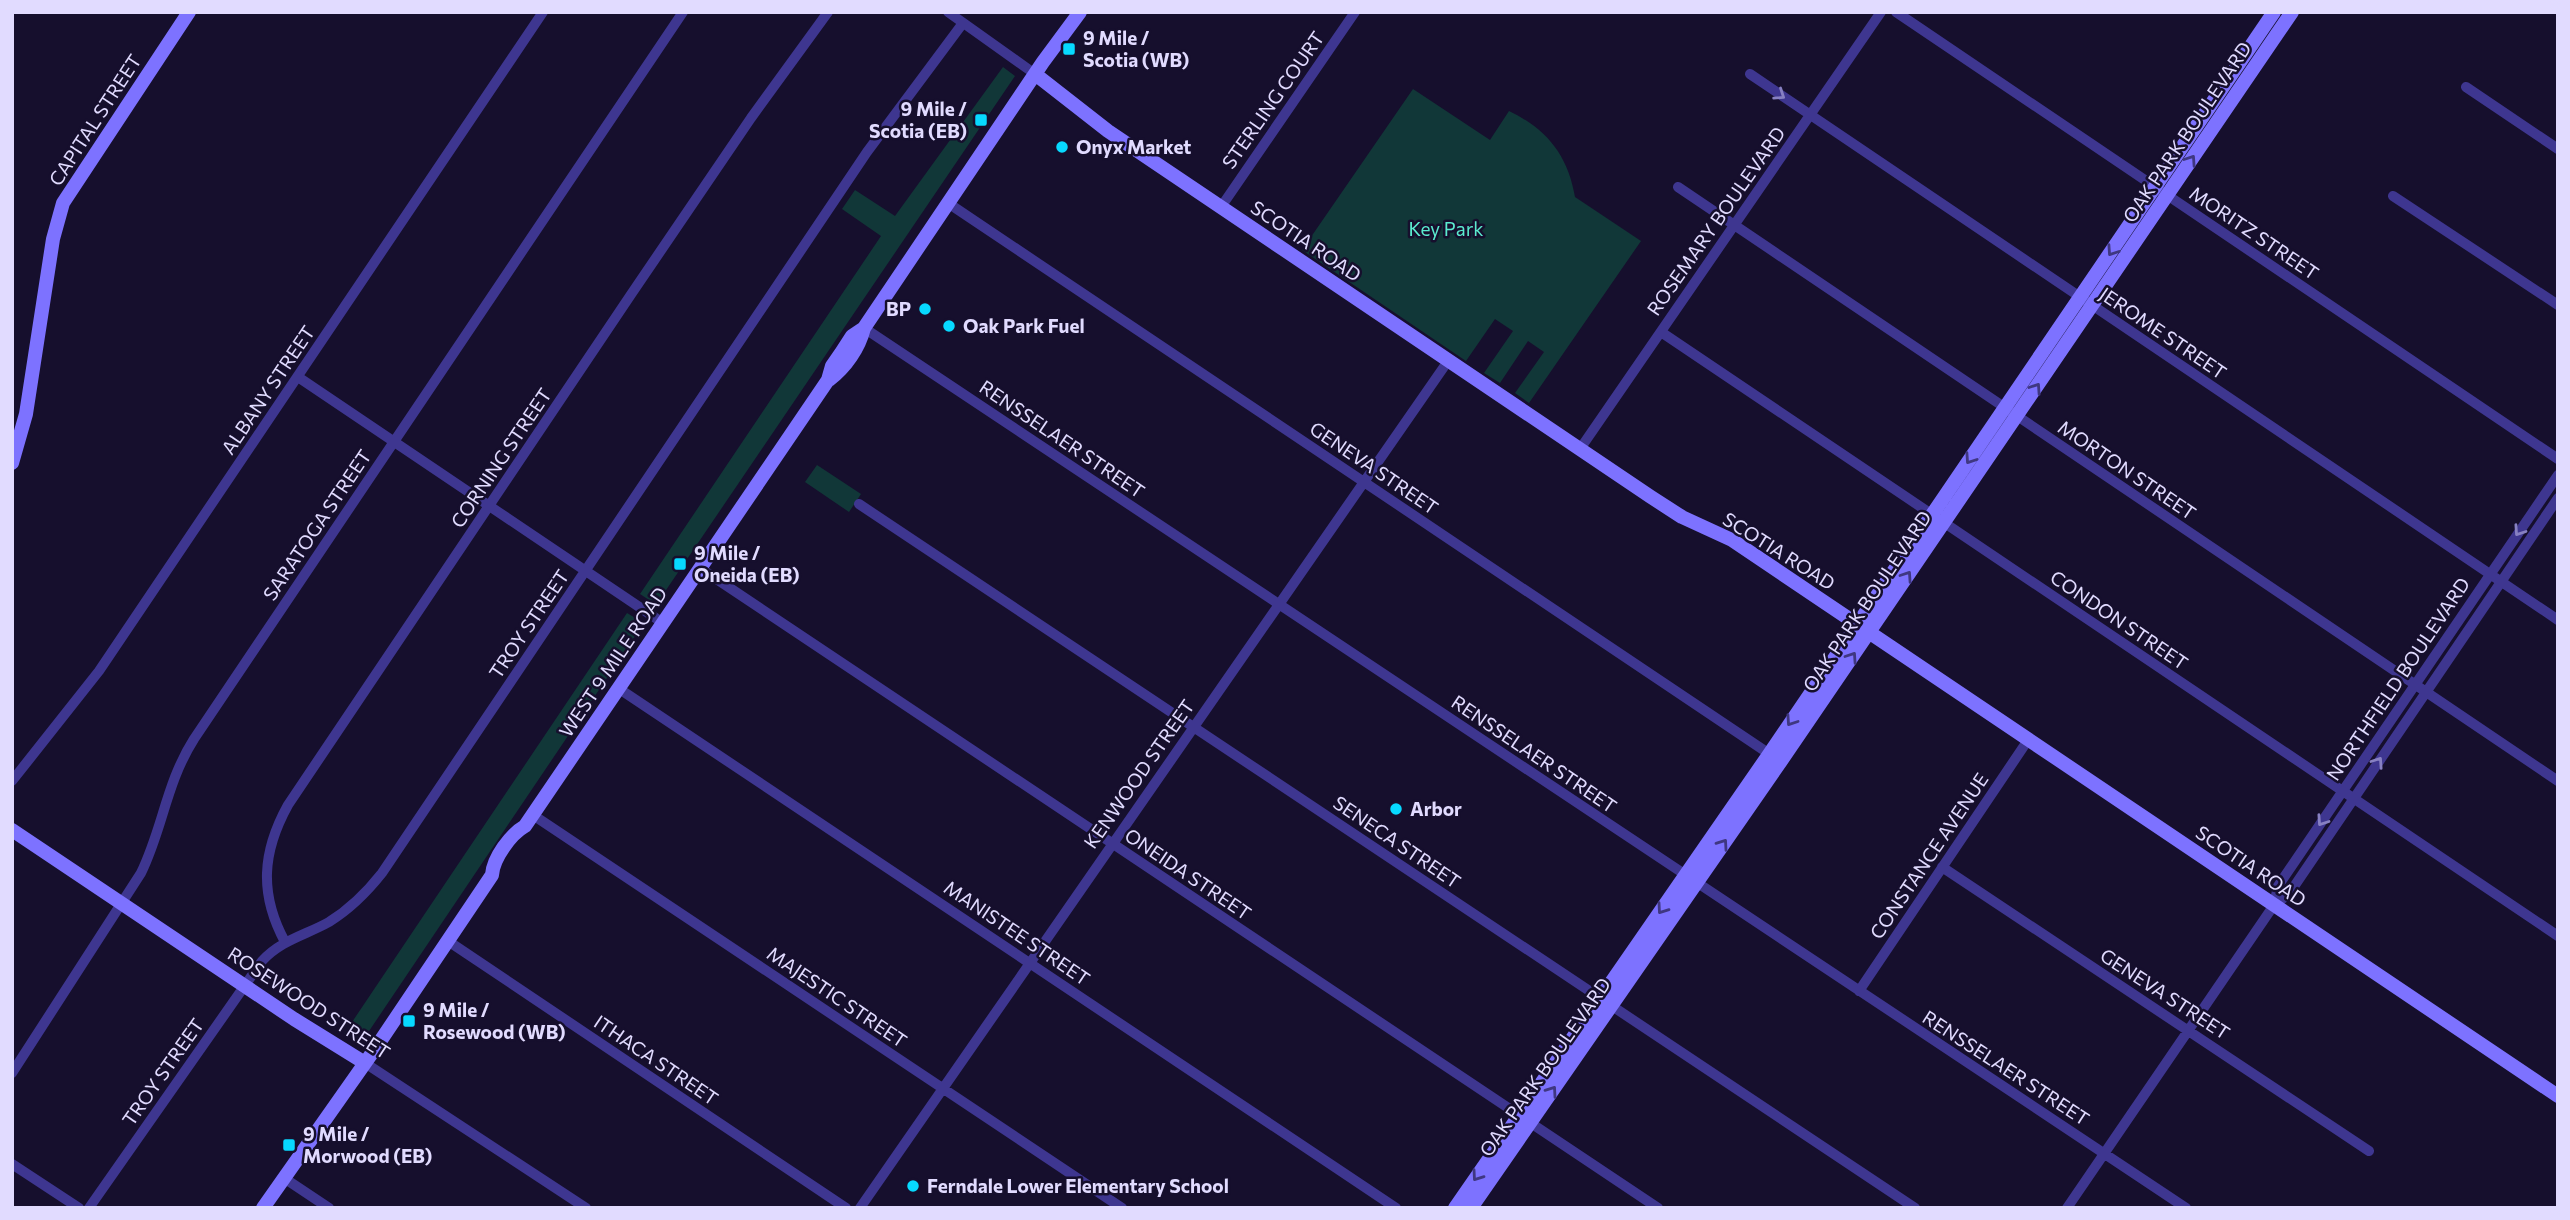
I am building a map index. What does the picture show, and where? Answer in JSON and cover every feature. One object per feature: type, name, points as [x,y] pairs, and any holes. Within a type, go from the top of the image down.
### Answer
[{"type":"street","name":"CAPITAL STREET","points":[[12,463],[26,414],[54,232],[63,203],[190,12]]},
{"type":"street","name":"ALBANY STREET","points":[[12,781],[99,671],[543,12]]},
{"type":"street","name":"SARATOGA STREET","points":[[12,1073],[146,862],[171,783],[186,752],[683,12]]},
{"type":"street","name":"CORNING STREET","points":[[285,942],[273,917],[267,887],[267,862],[277,825],[744,129],[828,12]]},
{"type":"street","name":"SCOTIA ROAD","points":[[948,12],[1035,74],[1100,125],[1448,361],[1674,513],[1732,540],[2558,1096]]},
{"type":"street","name":"WEST 9 MILE ROAD","points":[[263,1208],[492,875],[501,871],[525,836],[529,820],[828,380],[840,372],[856,349],[864,328],[1035,74],[1080,12]]},
{"type":"street","name":"STERLING COURT","points":[[1221,207],[1355,12]]},
{"type":"street","name":"ROSEMARY BOULEVARD","points":[[1580,449],[1881,12]]},
{"type":"street","name":"MORITZ STREET","points":[[1896,12],[2558,459]]},
{"type":"street","name":"OAK PARK BOULEVARD","points":[[2161,192],[2274,12]]},
{"type":"street","name":"OAK PARK BOULEVARD","points":[[1455,1208],[1524,1119],[2161,192],[2292,12]]},
{"type":"street","name":"TROY STREET","points":[[89,1208],[271,951],[347,910],[382,873],[867,152],[963,23]]},
{"type":"street","name":"JEROME STREET","points":[[1750,74],[2558,620]]},
{"type":"street","points":[[2466,87],[2558,149]]},
{"type":"street","name":"MORTON STREET","points":[[1678,187],[2558,781]]},
{"type":"street","points":[[2393,196],[2558,305]]},
{"type":"street","name":"GENEVA STREET","points":[[948,203],[1775,757]]},
{"type":"street","name":"RENSSELAER STREET","points":[[864,328],[2186,1208]]},
{"type":"street","name":"CONDON STREET","points":[[1661,331],[2558,936]]},
{"type":"street","name":"KENWOOD STREET","points":[[860,1208],[1448,361]]},
{"type":"street","points":[[298,377],[663,623]]},
{"type":"street","name":"NORTHFIELD BOULEVARD","points":[[2274,905],[2278,887],[2558,475]]},
{"type":"street","name":"NORTHFIELD BOULEVARD","points":[[2067,1208],[2274,905],[2289,894],[2558,498]]},
{"type":"street","name":"SENECA STREET","points":[[859,504],[1915,1208]]},
{"type":"street","name":"ONEIDA STREET","points":[[700,568],[1658,1208]]},
{"type":"street","name":"MANISTEE STREET","points":[[618,688],[1396,1208]]},
{"type":"street","name":"CONSTANCE AVENUE","points":[[1859,991],[2028,740]]},
{"type":"street","name":"MAJESTIC STREET","points":[[529,820],[1122,1208]]},
{"type":"street","name":"ROSEWOOD STREET","points":[[12,830],[245,986],[586,1208]]},
{"type":"street","name":"GENEVA STREET","points":[[1942,867],[2369,1151]]},
{"type":"street","name":"ITHACA STREET","points":[[447,941],[846,1208]]},
{"type":"street","name":"OAK PARK BOULEVARD","points":[[1471,1208],[1524,1119]]},
{"type":"street","points":[[12,1164],[79,1208]]},
{"type":"street","points":[[284,1178],[329,1208]]},
{"type":"green space","points":[[1003,67],[1015,76],[662,596],[652,602],[640,594],[881,236],[842,209],[855,190],[895,216]]},
{"type":"green space","name":"Key Park","points":[[1413,89],[1490,140],[1509,111],[1534,126],[1554,145],[1561,157],[1572,182],[1575,197],[1641,241],[1529,403],[1515,393],[1544,352],[1528,341],[1500,383],[1484,373],[1513,331],[1495,319],[1466,361],[1302,250]]},
{"type":"green space","points":[[817,465],[861,494],[849,512],[805,482]]},
{"type":"green space","points":[[627,613],[642,622],[642,626],[363,1040],[359,1042],[344,1034]]},
{"type":"place","name":"9 Mile / Scotia (WB)","points":[[1069,49]]},
{"type":"place","name":"9 Mile / Scotia (EB)","points":[[981,120]]},
{"type":"place","name":"Onyx Market","points":[[1062,147]]},
{"type":"place","name":"BP","points":[[925,309]]},
{"type":"place","name":"Oak Park Fuel","points":[[949,326]]},
{"type":"place","name":"9 Mile / Oneida (EB)","points":[[680,564]]},
{"type":"place","name":"Arbor","points":[[1396,809]]},
{"type":"place","name":"9 Mile / Rosewood (WB)","points":[[409,1021]]},
{"type":"place","name":"9 Mile / Morwood (EB)","points":[[289,1145]]},
{"type":"place","name":"Ferndale Lower Elementary School","points":[[913,1186]]}]
